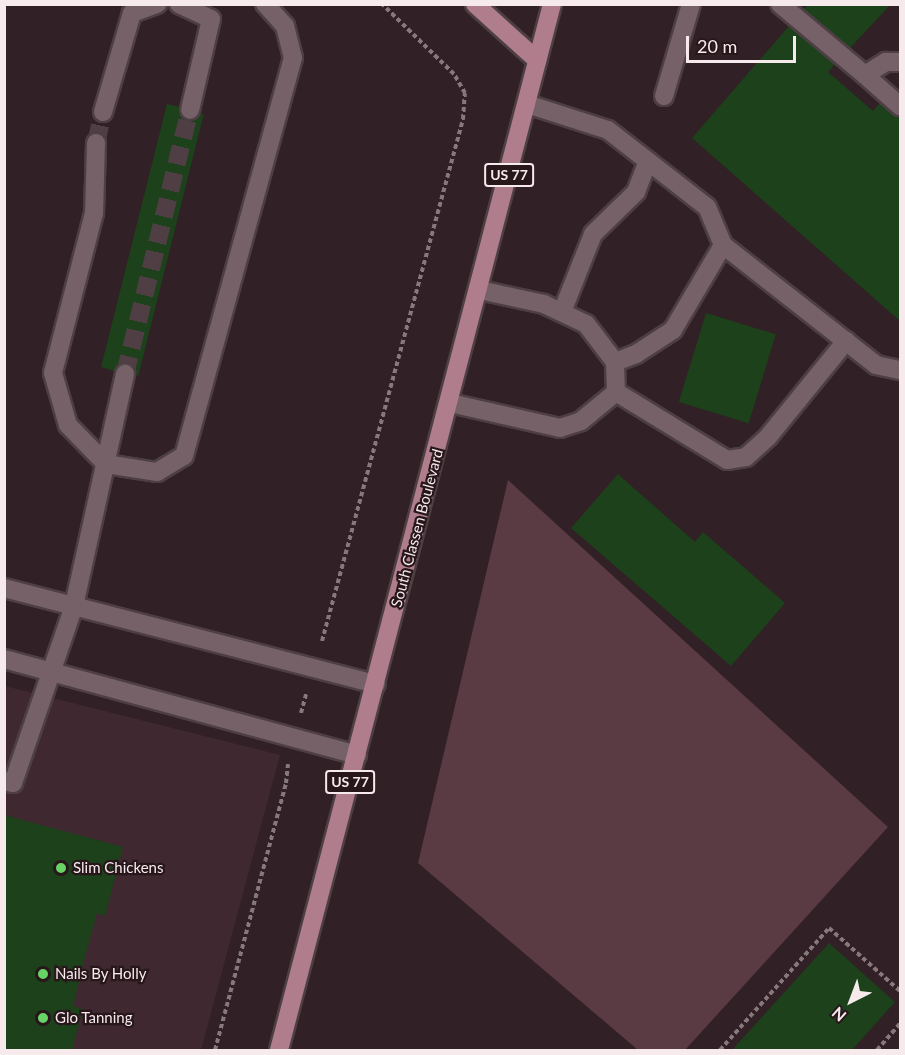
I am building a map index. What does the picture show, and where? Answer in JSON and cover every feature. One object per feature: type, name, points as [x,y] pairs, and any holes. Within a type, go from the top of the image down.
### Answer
[{"type":"main road","points":[[475,4],[537,60]]},
{"type":"main road","name":"South Classen Boulevard","points":[[279,1050],[480,290],[552,4]]},
{"type":"lane","points":[[103,112],[132,13],[157,4]]},
{"type":"lane","points":[[179,4],[211,19],[190,110]]},
{"type":"lane","points":[[96,143],[94,213],[53,373],[68,425],[106,464],[157,472],[184,456],[293,58],[285,26],[265,4]]},
{"type":"lane","points":[[664,96],[692,4]]},
{"type":"lane","points":[[780,4],[900,106]]},
{"type":"lane","points":[[865,75],[886,62],[900,62]]},
{"type":"lane","points":[[527,104],[608,130],[707,207],[723,246],[876,365],[900,370]]},
{"type":"lane","points":[[562,312],[593,234],[636,192],[648,161]]},
{"type":"lane","points":[[615,362],[636,354],[673,330],[723,246]]},
{"type":"lane","points":[[480,290],[544,304],[586,324],[615,362],[616,392]]},
{"type":"lane","points":[[616,392],[728,460],[746,457],[768,437],[846,341]]},
{"type":"lane","points":[[4,781],[13,783],[74,606],[125,374]]},
{"type":"lane","points":[[450,403],[560,428],[581,421],[616,392]]},
{"type":"lane","points":[[4,588],[376,684]]},
{"type":"lane","points":[[4,659],[357,755]]},
{"type":"path","points":[[215,1050],[286,783],[294,739],[463,119],[465,93],[442,61],[382,4]]},
{"type":"path","points":[[720,1050],[829,928],[900,991]]},
{"type":"path","points":[[877,1050],[900,1024]]},
{"type":"shaded area","points":[[508,480],[888,827],[685,1050],[638,1050],[418,863]]},
{"type":"shaded area","points":[[5,686],[280,755],[201,1050],[5,1050]]},
{"type":"building","points":[[808,4],[891,4],[850,48],[804,9]]},
{"type":"building","points":[[789,26],[835,64],[828,72],[873,111],[880,103],[900,117],[900,321],[692,138]]},
{"type":"building","points":[[167,104],[179,107],[179,114],[187,121],[204,113],[138,377],[128,363],[121,364],[114,371],[101,367]]},
{"type":"building","points":[[706,313],[776,334],[749,423],[679,402]]},
{"type":"building","points":[[618,474],[695,542],[703,532],[785,603],[731,666],[571,528]]},
{"type":"building","points":[[4,815],[123,847],[105,916],[97,913],[84,961],[73,1006],[83,1009],[72,1050],[4,1050]]},
{"type":"building","points":[[829,943],[895,1002],[852,1050],[732,1050]]},
{"type":"tunnel","points":[[125,374],[190,110]]},
{"type":"tunnel","points":[[96,143],[103,112]]},
{"type":"place","name":"Slim Chickens","points":[[61,868]]},
{"type":"place","name":"Nails By Holly","points":[[43,974]]},
{"type":"place","name":"Glo Tanning","points":[[43,1018]]}]
